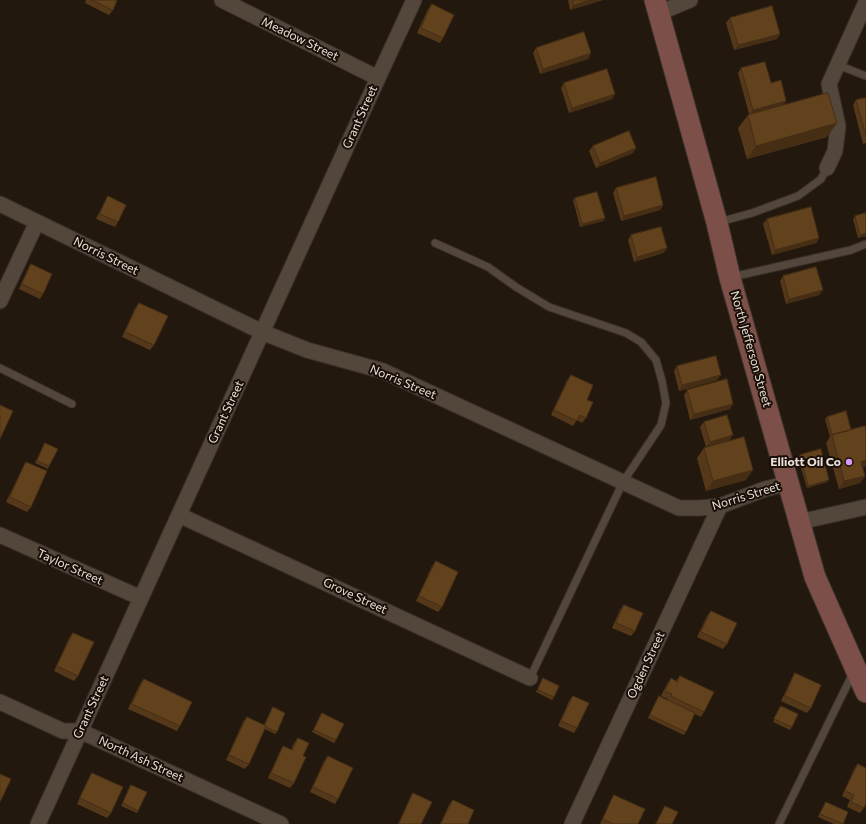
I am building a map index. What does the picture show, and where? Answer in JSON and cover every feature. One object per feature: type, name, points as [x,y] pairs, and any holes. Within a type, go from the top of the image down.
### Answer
[{"type":"main road","name":"North Jefferson Street","points":[[657,6],[717,223],[730,278],[815,577],[866,692]]},
{"type":"street","name":"Meadow Street","points":[[222,0],[378,78]]},
{"type":"street","name":"Grant Street","points":[[38,824],[414,0]]},
{"type":"street","points":[[657,6],[690,0]]},
{"type":"street","points":[[827,168],[835,151],[838,126],[829,84],[866,2]]},
{"type":"street","name":"Norris Street","points":[[0,204],[262,332],[307,350],[383,372],[680,508],[720,506],[765,489],[789,483]]},
{"type":"street","points":[[0,301],[37,222]]},
{"type":"street","name":"Ogden Street","points":[[572,824],[720,506]]},
{"type":"street","points":[[799,522],[866,507]]},
{"type":"street","name":"Grove Street","points":[[179,515],[530,678]]},
{"type":"street","name":"Taylor Street","points":[[0,535],[141,598]]},
{"type":"street","name":"North Ash Street","points":[[0,702],[63,731],[80,731],[274,823]]},
{"type":"lane","points":[[838,65],[866,76]]},
{"type":"lane","points":[[717,223],[752,213],[798,196],[821,179],[827,168]]},
{"type":"lane","points":[[435,243],[488,266],[516,287],[549,307],[626,333],[641,342],[656,360],[662,381],[666,403],[661,425],[624,482],[530,678]]},
{"type":"lane","points":[[730,278],[851,250],[866,244]]},
{"type":"lane","points":[[0,368],[72,404]]},
{"type":"lane","points":[[779,824],[855,668]]},
{"type":"building","points":[[92,0],[117,0],[113,10]]},
{"type":"building","points":[[573,0],[590,0],[574,5]]},
{"type":"building","points":[[432,4],[454,15],[443,38],[421,28]]},
{"type":"building","points":[[772,6],[780,34],[738,45],[730,18]]},
{"type":"building","points":[[584,32],[591,53],[543,69],[536,48]]},
{"type":"building","points":[[765,62],[771,83],[781,80],[786,101],[753,110],[741,68]]},
{"type":"building","points":[[607,69],[615,94],[572,108],[564,83]]},
{"type":"building","points":[[828,93],[837,123],[756,146],[748,115]]},
{"type":"building","points":[[866,98],[866,136],[856,100]]},
{"type":"building","points":[[629,131],[636,148],[600,163],[593,146]]},
{"type":"building","points":[[656,177],[663,205],[624,216],[616,188]]},
{"type":"building","points":[[597,192],[605,218],[582,224],[575,198]]},
{"type":"building","points":[[108,196],[126,205],[118,222],[100,214]]},
{"type":"building","points":[[811,207],[819,238],[775,250],[767,219]]},
{"type":"building","points":[[866,213],[866,233],[860,235],[855,216]]},
{"type":"building","points":[[661,227],[667,248],[637,257],[631,235]]},
{"type":"building","points":[[31,264],[52,274],[43,294],[22,284]]},
{"type":"building","points":[[816,267],[823,290],[789,299],[783,276]]},
{"type":"building","points":[[139,303],[168,316],[154,345],[125,332]]},
{"type":"building","points":[[716,356],[721,375],[682,385],[677,366]]},
{"type":"building","points":[[571,375],[593,385],[587,400],[593,402],[586,418],[580,415],[577,421],[554,410]]},
{"type":"building","points":[[727,379],[733,404],[694,414],[687,390]]},
{"type":"building","points":[[0,405],[13,411],[0,439]]},
{"type":"building","points":[[846,411],[851,430],[832,435],[827,417]]},
{"type":"building","points":[[727,415],[733,435],[710,442],[704,422]]},
{"type":"building","name":"Elliott Oil Co","points":[[865,426],[866,460],[861,462],[865,476],[844,481],[832,435]]},
{"type":"building","points":[[744,437],[753,470],[713,481],[704,448]]},
{"type":"building","points":[[45,443],[58,449],[49,466],[37,461]]},
{"type":"building","points":[[821,449],[829,480],[808,486],[800,455]]},
{"type":"building","points":[[26,462],[47,471],[31,507],[10,497]]},
{"type":"building","points":[[436,561],[458,572],[442,607],[419,596]]},
{"type":"building","points":[[624,605],[643,613],[635,631],[616,623]]},
{"type":"building","points":[[711,611],[737,623],[727,644],[701,632]]},
{"type":"building","points":[[73,633],[94,642],[78,676],[57,666]]},
{"type":"building","points":[[795,673],[821,685],[811,708],[785,696]]},
{"type":"building","points":[[680,676],[714,692],[704,712],[671,696],[672,694],[665,691],[671,678],[677,682]]},
{"type":"building","points":[[543,678],[559,686],[554,697],[538,690]]},
{"type":"building","points":[[144,679],[192,702],[180,726],[132,704]]},
{"type":"building","points":[[573,696],[589,703],[577,728],[561,721]]},
{"type":"building","points":[[659,696],[695,713],[686,732],[650,715]]},
{"type":"building","points":[[781,706],[798,714],[792,727],[774,719]]},
{"type":"building","points":[[273,707],[285,713],[277,732],[266,727],[265,725]]},
{"type":"building","points":[[322,713],[344,724],[336,740],[314,730]]},
{"type":"building","points":[[247,717],[266,726],[249,764],[229,755]]},
{"type":"building","points":[[298,738],[309,743],[303,756],[306,757],[294,783],[271,773],[283,746],[292,750]]},
{"type":"building","points":[[328,756],[353,768],[338,799],[313,787]]},
{"type":"building","points":[[858,764],[866,768],[866,803],[864,808],[851,802],[854,795],[845,791]]},
{"type":"building","points":[[92,773],[123,787],[111,813],[80,798]]},
{"type":"building","points":[[0,774],[11,779],[0,802]]},
{"type":"building","points":[[131,785],[147,792],[138,811],[123,803]]},
{"type":"building","points":[[413,793],[432,802],[421,824],[399,824]]},
{"type":"building","points":[[614,795],[645,809],[638,824],[613,824],[603,819]]},
{"type":"building","points":[[453,800],[474,810],[468,824],[441,824]]},
{"type":"building","points":[[826,802],[848,812],[843,824],[820,814]]},
{"type":"building","points":[[665,806],[678,812],[672,824],[656,824]]},
{"type":"place","name":"Elliott Oil Co","points":[[849,462]]}]
